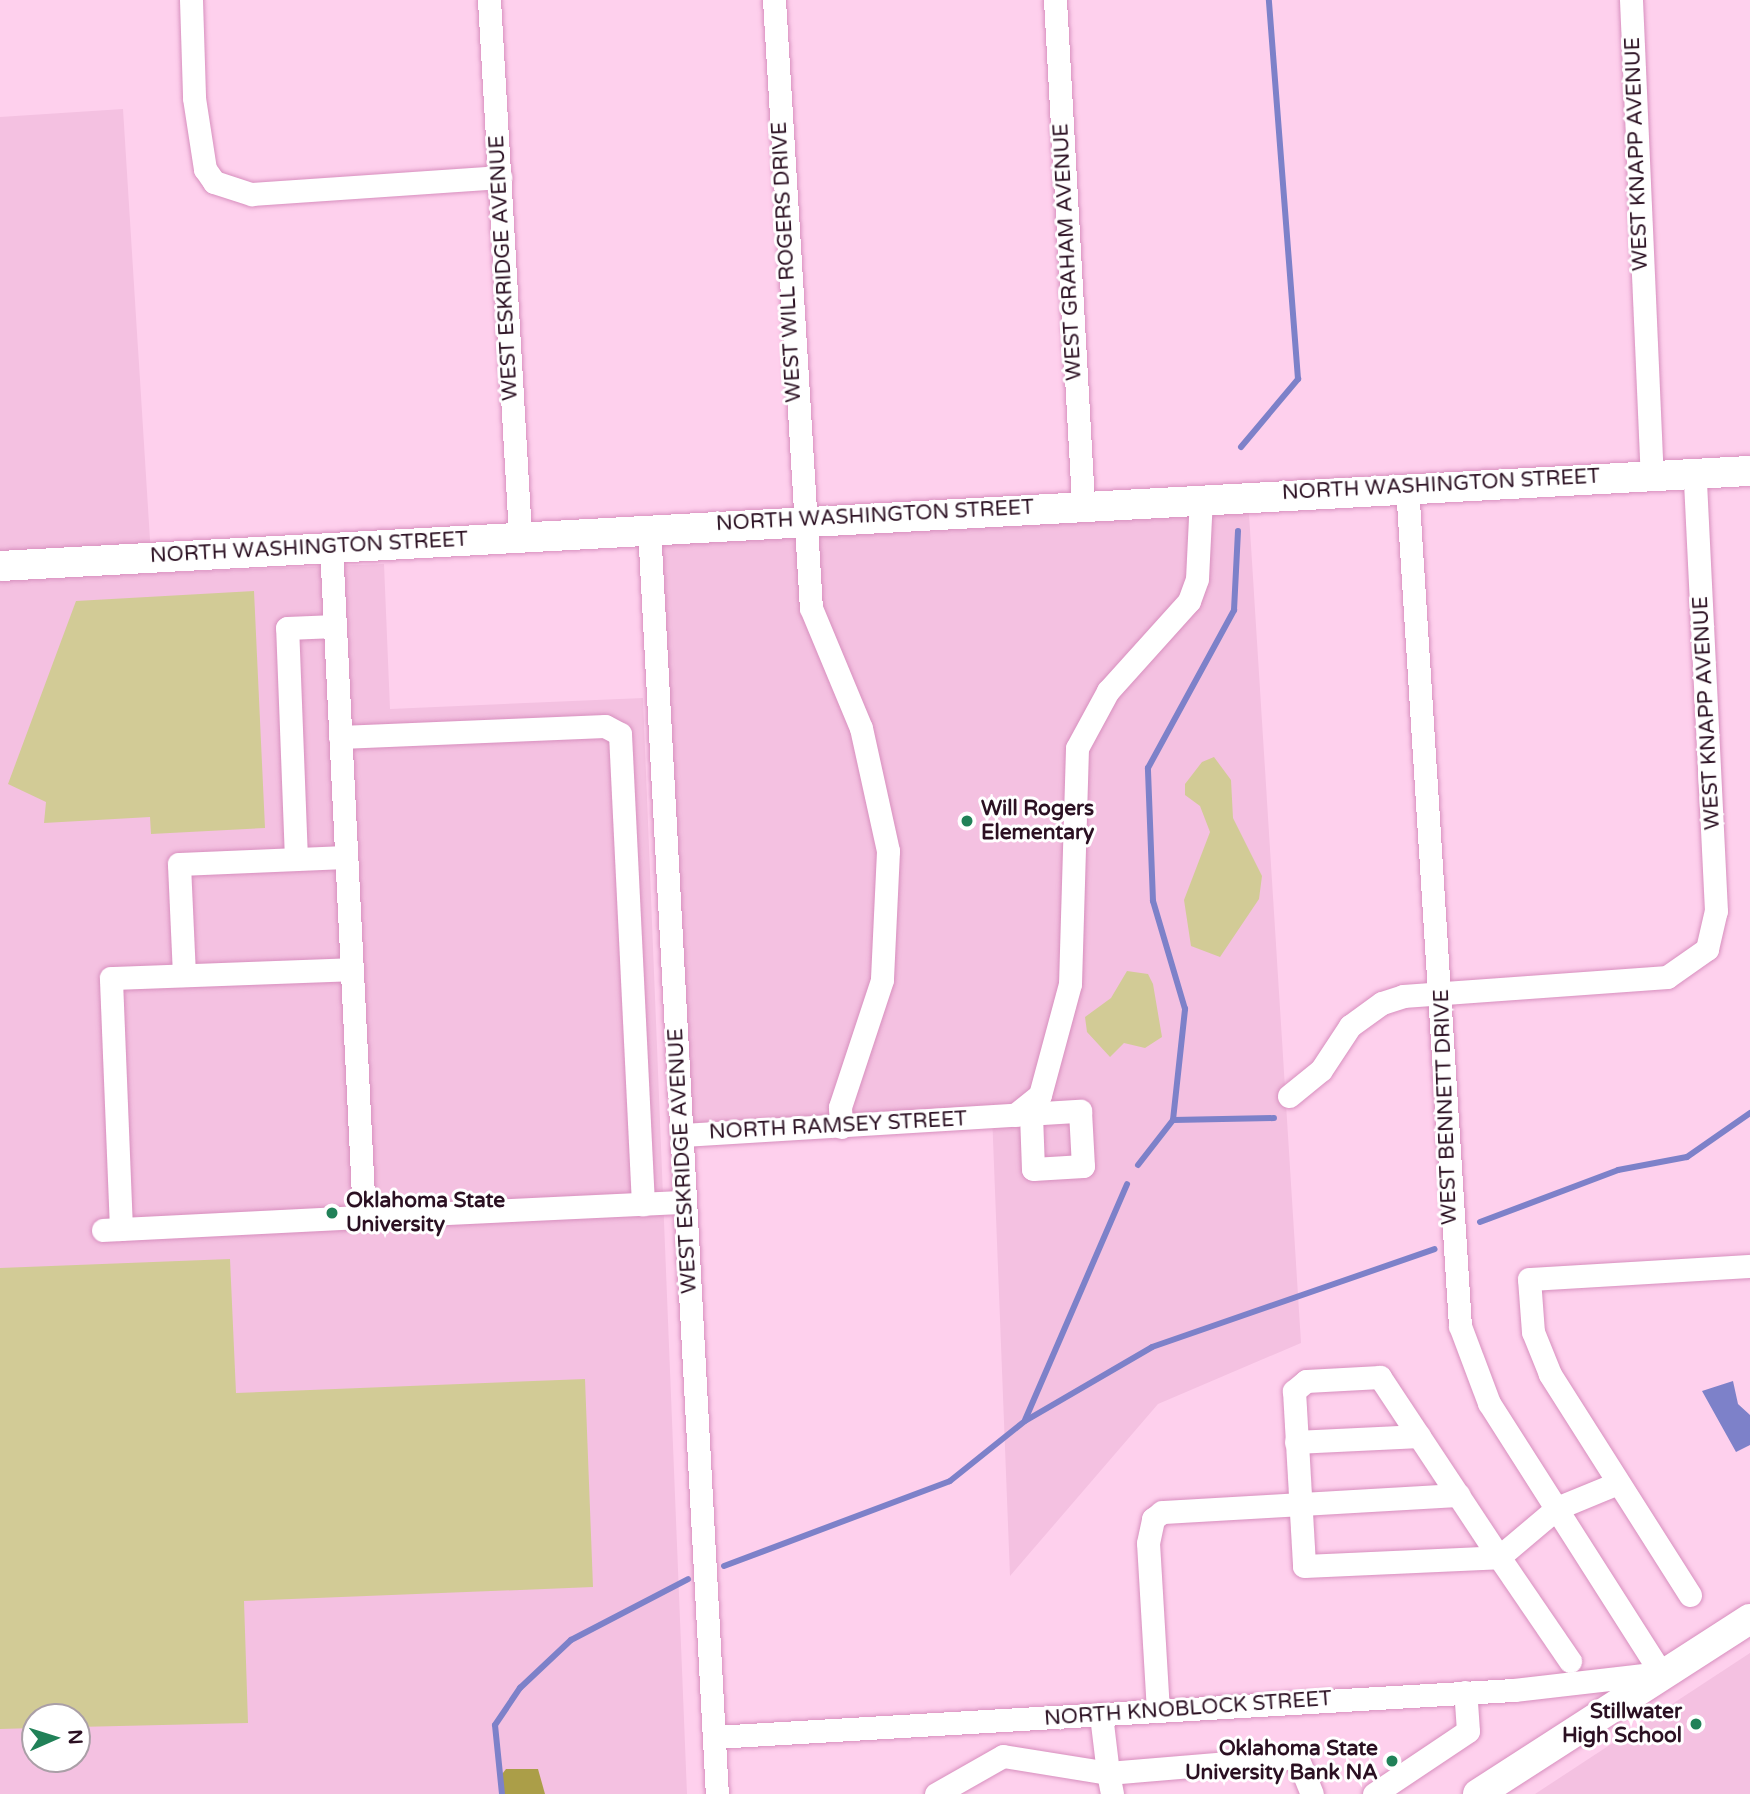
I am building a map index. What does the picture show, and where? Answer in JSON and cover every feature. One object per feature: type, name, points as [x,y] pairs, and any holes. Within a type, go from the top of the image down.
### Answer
[{"type":"main road","name":"NORTH WASHINGTON STREET","points":[[0,566],[649,528],[805,523],[1083,503],[1750,471]]},
{"type":"main road","points":[[1478,1794],[1661,1673],[1750,1619]]},
{"type":"street","points":[[191,0],[194,98],[205,169],[231,190],[252,194],[500,177]]},
{"type":"street","name":"WEST ESKRIDGE AVENUE","points":[[489,0],[520,535]]},
{"type":"street","name":"WEST WILL ROGERS DRIVE","points":[[774,0],[813,622],[861,729],[888,851],[882,980],[840,1107],[841,1126]]},
{"type":"street","name":"WEST GRAHAM AVENUE","points":[[1055,0],[1083,503]]},
{"type":"street","name":"WEST KNAPP AVENUE","points":[[1630,0],[1652,476]]},
{"type":"street","name":"WEST KNAPP AVENUE","points":[[1442,993],[1667,977],[1707,949],[1716,911],[1695,475]]},
{"type":"street","name":"WEST BENNETT DRIVE","points":[[1407,486],[1442,993],[1460,1326],[1489,1403],[1661,1673]]},
{"type":"street","name":"NORTH RAMSEY STREET","points":[[682,1135],[1013,1116],[1040,1096],[1070,984],[1077,748],[1108,691],[1189,601],[1197,579],[1201,497]]},
{"type":"street","name":"WEST ESKRIDGE AVENUE","points":[[649,528],[717,1794]]},
{"type":"street","points":[[331,546],[364,1217]]},
{"type":"street","points":[[296,859],[287,628],[335,626]]},
{"type":"street","points":[[340,737],[605,726],[620,734],[642,1204]]},
{"type":"street","points":[[184,975],[179,864],[346,857]]},
{"type":"street","points":[[352,969],[111,978],[112,1229],[685,1202]]},
{"type":"street","points":[[1289,1096],[1321,1070],[1363,1013],[1403,996],[1442,993]]},
{"type":"street","points":[[1690,1595],[1550,1374],[1534,1332],[1529,1279],[1750,1266]]},
{"type":"street","points":[[1570,1661],[1499,1557],[1380,1377],[1299,1385],[1296,1443],[1304,1566],[1499,1557],[1557,1508],[1618,1483]]},
{"type":"street","points":[[1296,1443],[1419,1436]]},
{"type":"street","points":[[1158,1712],[1148,1543],[1153,1519],[1170,1510],[1459,1495]]},
{"type":"street","name":"NORTH KNOBLOCK STREET","points":[[715,1737],[1465,1692],[1661,1673]]},
{"type":"street","points":[[1374,1794],[1468,1731],[1465,1692]]},
{"type":"street","points":[[1101,1715],[1110,1784]]},
{"type":"street","points":[[936,1794],[1003,1756],[1110,1784],[1297,1757],[1312,1794]]},
{"type":"shaded area","points":[[123,109],[151,556],[0,565],[0,117]]},
{"type":"shaded area","name":"Will Rogers Elementary","points":[[1248,498],[1301,1343],[1158,1404],[1010,1576],[992,1114],[684,1133],[650,529]]},
{"type":"shaded area","name":"Oklahoma State University","points":[[384,564],[390,709],[643,698],[687,1794],[0,1794],[0,579]]},
{"type":"shaded area","points":[[254,591],[265,828],[151,834],[150,817],[44,823],[46,802],[8,784],[76,601]]},
{"type":"shaded area","points":[[1214,757],[1231,780],[1233,818],[1262,876],[1259,899],[1220,957],[1191,946],[1184,900],[1210,832],[1200,806],[1185,795],[1185,784],[1202,762]]},
{"type":"shaded area","points":[[1127,971],[1148,974],[1153,984],[1162,1037],[1145,1048],[1124,1043],[1110,1057],[1087,1032],[1085,1017],[1111,998]]},
{"type":"shaded area","points":[[230,1259],[236,1393],[585,1379],[593,1587],[244,1601],[248,1723],[91,1727],[91,1703],[21,1703],[21,1728],[0,1729],[0,1268]]},
{"type":"shaded area","name":"Stillwater High School","points":[[1750,1653],[1750,1794],[1535,1794]]},
{"type":"shaded area","points":[[506,1769],[538,1769],[545,1794],[502,1794],[499,1778]]},
{"type":"water","points":[[1733,1381],[1738,1404],[1750,1415],[1750,1445],[1736,1452],[1702,1391]]},
{"type":"waterway","points":[[1241,447],[1298,379],[1269,0]]},
{"type":"waterway","points":[[1173,1120],[1185,1009],[1153,901],[1148,768],[1234,610],[1238,531]]},
{"type":"waterway","points":[[1480,1222],[1618,1170],[1687,1157],[1750,1113]]},
{"type":"waterway","points":[[1138,1165],[1173,1120],[1274,1118]]},
{"type":"waterway","points":[[1025,1420],[1127,1184]]},
{"type":"waterway","points":[[724,1566],[950,1481],[1025,1421],[1152,1347],[1435,1249]]},
{"type":"waterway","points":[[502,1794],[495,1725],[520,1688],[571,1640],[688,1579]]},
{"type":"place","name":"Will Rogers Elementary","points":[[967,821]]},
{"type":"place","name":"Oklahoma State University","points":[[332,1213]]},
{"type":"place","name":"Stillwater High School","points":[[1696,1724]]},
{"type":"place","name":"Oklahoma State University Bank NA","points":[[1392,1761]]}]
